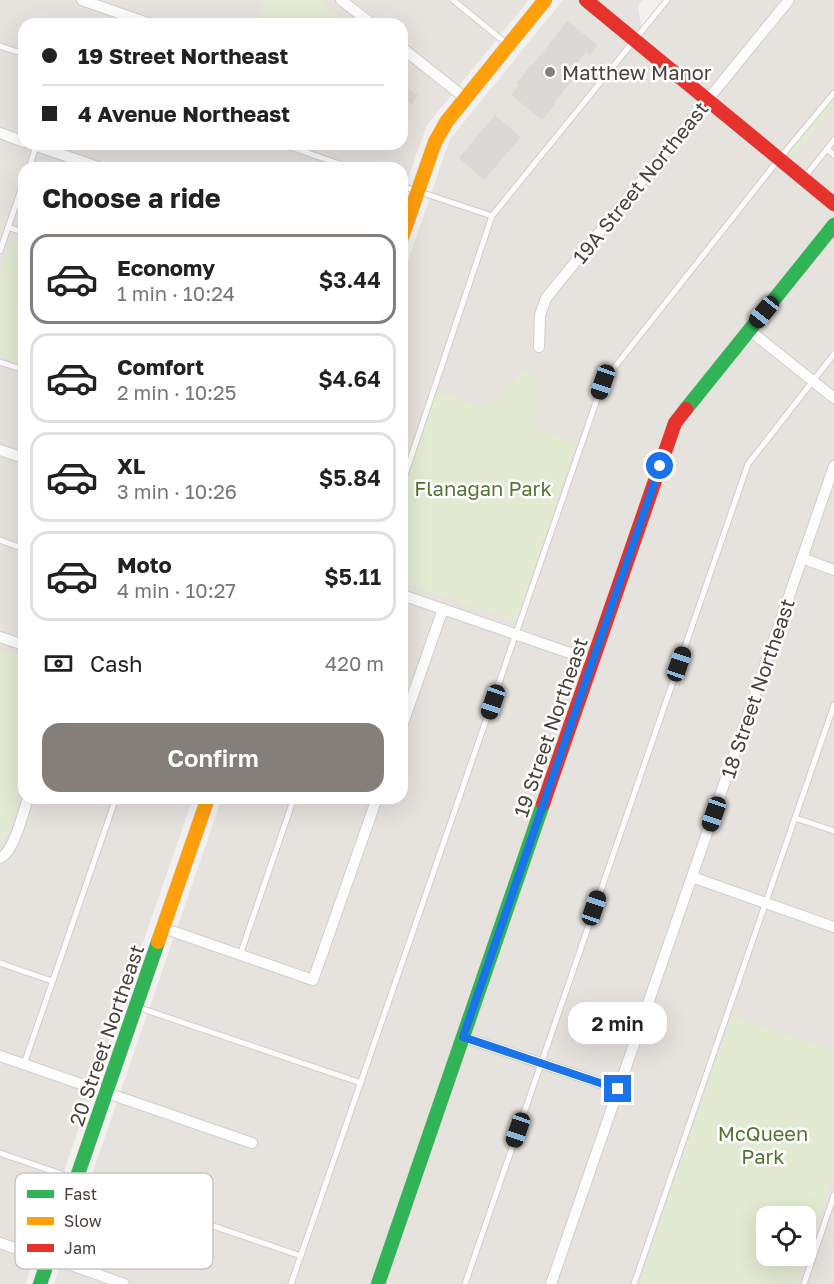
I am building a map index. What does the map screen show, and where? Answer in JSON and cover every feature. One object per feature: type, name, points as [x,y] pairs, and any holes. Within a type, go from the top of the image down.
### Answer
[{"type":"street","points":[[82,0],[133,18]]},
{"type":"street","points":[[341,0],[364,18]]},
{"type":"street","points":[[408,220],[435,142],[447,121],[545,0]]},
{"type":"street","name":"19A Street Northeast","points":[[539,347],[540,315],[546,298],[789,0]]},
{"type":"street","points":[[594,2],[634,40],[834,204]]},
{"type":"street","points":[[408,53],[465,98]]},
{"type":"street","points":[[0,134],[18,140]]},
{"type":"street","points":[[49,150],[84,162]]},
{"type":"street","name":"19 Street Northeast","points":[[378,1284],[675,423],[834,225]]},
{"type":"street","points":[[749,330],[834,398]]},
{"type":"street","points":[[0,450],[18,456]]},
{"type":"street","name":"18 Street Northeast","points":[[551,1284],[834,466]]},
{"type":"street","points":[[802,558],[834,570]]},
{"type":"street","points":[[408,597],[593,661]]},
{"type":"street","points":[[408,709],[443,609]]},
{"type":"street","points":[[0,637],[18,643]]},
{"type":"street","points":[[0,858],[5,856],[11,848],[26,804]]},
{"type":"street","name":"20 Street Northeast","points":[[78,1173],[206,804]]},
{"type":"street","points":[[163,928],[313,980],[375,804]]},
{"type":"street","points":[[692,877],[834,927]]},
{"type":"street","points":[[463,1037],[618,1089]]},
{"type":"street","points":[[0,1056],[252,1143]]},
{"type":"street","points":[[0,1243],[15,1248]]},
{"type":"street","name":"20 Street Northeast","points":[[40,1284],[45,1269]]},
{"type":"street","points":[[81,1269],[124,1284]]},
{"type":"lane","points":[[453,0],[509,45]]},
{"type":"lane","points":[[408,466],[492,216],[667,0]]},
{"type":"lane","points":[[0,46],[18,52]]},
{"type":"lane","points":[[291,1284],[603,382],[834,93]]},
{"type":"lane","points":[[803,179],[834,140]]},
{"type":"lane","points":[[827,149],[834,155]]},
{"type":"lane","points":[[299,150],[334,162]]},
{"type":"lane","points":[[408,188],[492,216]]},
{"type":"lane","points":[[0,251],[18,199]]},
{"type":"lane","points":[[8,227],[18,231]]},
{"type":"lane","points":[[465,1284],[747,464],[834,354]]},
{"type":"lane","points":[[0,362],[18,368]]},
{"type":"lane","points":[[0,540],[18,547]]},
{"type":"lane","points":[[634,1284],[834,705]]},
{"type":"lane","points":[[24,1064],[114,804]]},
{"type":"lane","points":[[240,955],[292,804]]},
{"type":"lane","points":[[795,818],[834,831]]},
{"type":"lane","points":[[0,963],[52,981]]},
{"type":"lane","points":[[136,1006],[361,1083]]},
{"type":"lane","points":[[0,1154],[56,1173]]},
{"type":"lane","points":[[804,1284],[834,1196]]},
{"type":"lane","points":[[213,1226],[301,1256]]},
{"type":"shaded area","points":[[0,0],[529,0],[427,125],[408,178],[408,162],[18,162],[18,804],[191,804],[63,1173],[15,1173],[15,1269],[30,1269],[25,1284],[0,1284]]},
{"type":"shaded area","points":[[563,0],[604,0],[642,31],[667,0],[834,0],[834,1284],[54,1284],[59,1269],[213,1269],[213,1173],[92,1173],[220,804],[408,804],[408,261],[450,139]]},
{"type":"shaded area","points":[[604,0],[643,0],[638,6],[642,31]]},
{"type":"shaded area","points":[[834,107],[834,189],[793,157]]},
{"type":"green space","points":[[263,0],[322,0],[343,18],[261,18]]},
{"type":"green space","points":[[834,98],[834,107],[793,157],[788,153]]},
{"type":"green space","points":[[13,236],[18,238],[18,362],[0,355],[0,273]]},
{"type":"green space","name":"Flanagan Park","points":[[522,371],[536,376],[536,428],[577,442],[516,622],[408,585],[408,475],[436,391],[485,408]]},
{"type":"green space","points":[[0,648],[18,655],[18,800],[4,841],[0,843]]},
{"type":"green space","name":"McQueen Park","points":[[732,1016],[834,1051],[834,1174],[816,1226],[816,1206],[756,1206],[756,1266],[802,1266],[796,1284],[639,1284]]},
{"type":"building","name":"Matthew Manor","points":[[567,21],[598,45],[590,55],[586,52],[572,70],[577,74],[542,120],[511,95],[519,85],[517,83]]},
{"type":"building","points":[[408,88],[418,95],[412,104],[408,102]]},
{"type":"building","points":[[495,115],[521,137],[484,180],[459,158]]},
{"type":"traffic: fast","points":[[686,409],[834,225]]},
{"type":"traffic: fast","points":[[378,1284],[543,804]]},
{"type":"traffic: fast","points":[[78,1173],[158,942]]},
{"type":"traffic: fast","points":[[40,1284],[45,1269]]},
{"type":"traffic: slow","points":[[408,220],[435,142],[447,121],[545,0]]},
{"type":"traffic: slow","points":[[158,942],[206,804]]},
{"type":"traffic: jam","points":[[586,0],[834,204]]},
{"type":"traffic: jam","points":[[543,804],[675,423],[686,409]]},
{"type":"place","name":"Matthew Manor","points":[[550,72]]},
{"type":"route","points":[[618,1089],[463,1037],[660,466]]}]
